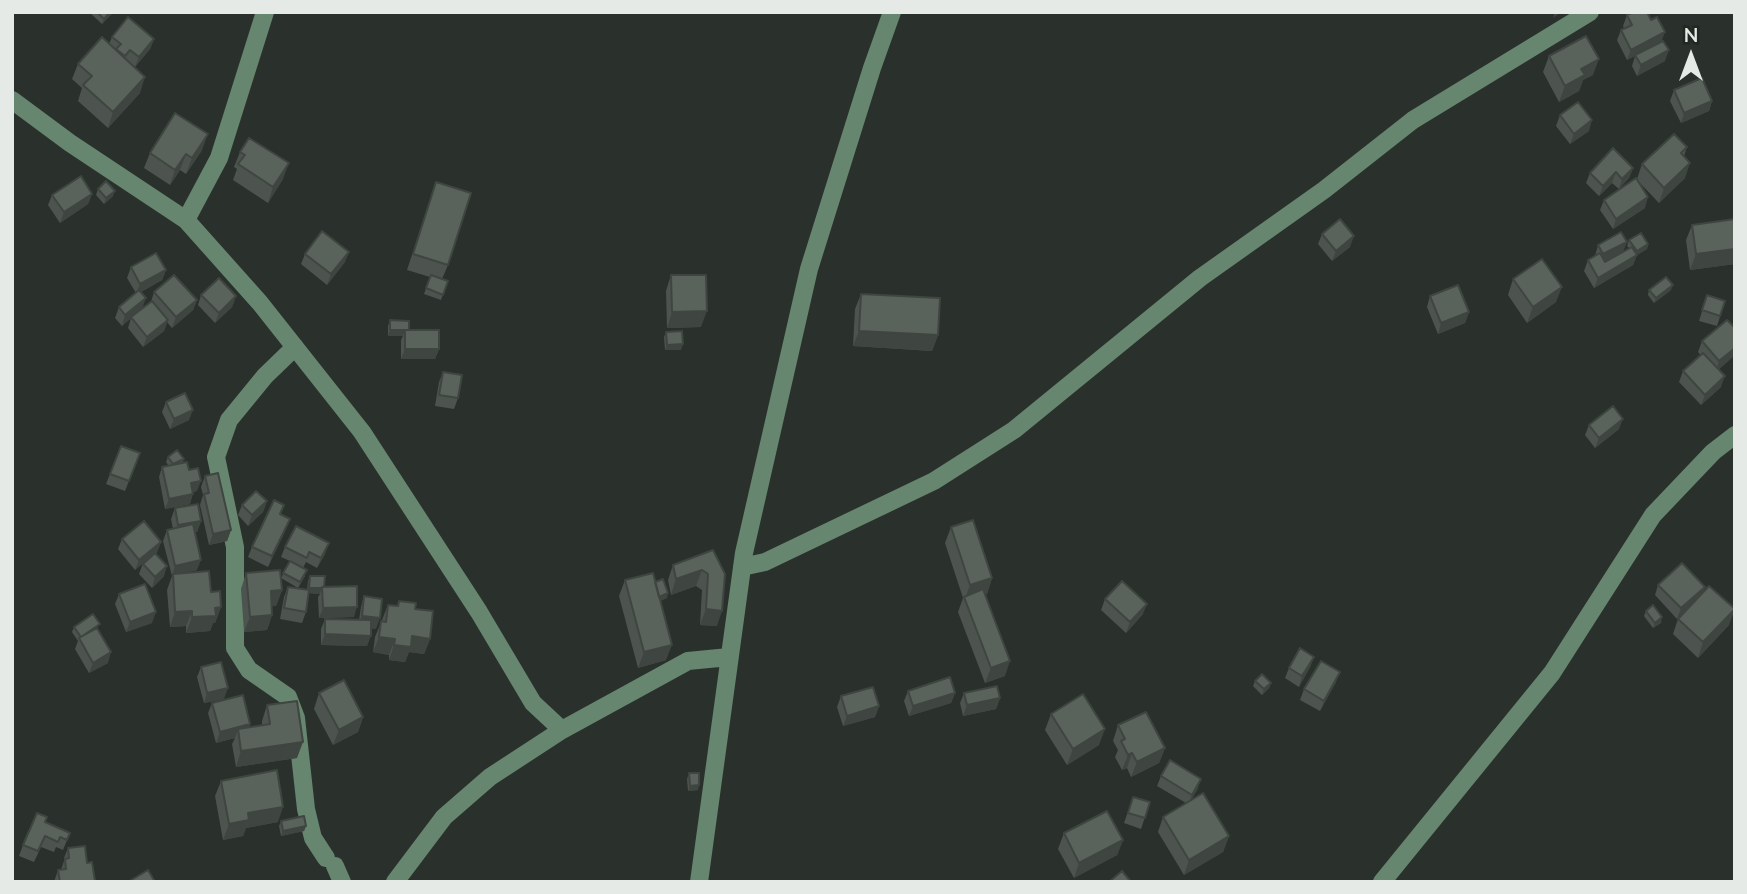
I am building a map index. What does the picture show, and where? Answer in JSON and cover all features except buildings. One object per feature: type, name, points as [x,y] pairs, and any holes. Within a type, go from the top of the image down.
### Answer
[{"type":"street","points":[[186,220],[219,158],[265,12]]},
{"type":"street","points":[[699,882],[742,567],[809,269],[892,12]]},
{"type":"street","points":[[742,567],[765,562],[934,481],[1014,430],[1200,278],[1324,190],[1413,120],[1590,12]]},
{"type":"street","points":[[12,100],[70,143],[186,220],[260,303],[362,432],[479,612],[533,703],[562,730]]},
{"type":"street","points":[[295,347],[265,376],[229,420],[216,457],[235,547],[235,648],[248,670],[288,697],[296,718],[306,809],[313,838],[334,869]]},
{"type":"street","points":[[1382,882],[1552,673],[1653,515],[1713,452],[1735,435]]},
{"type":"street","points":[[395,882],[444,817],[490,777],[562,730],[688,661],[729,657]]}]
